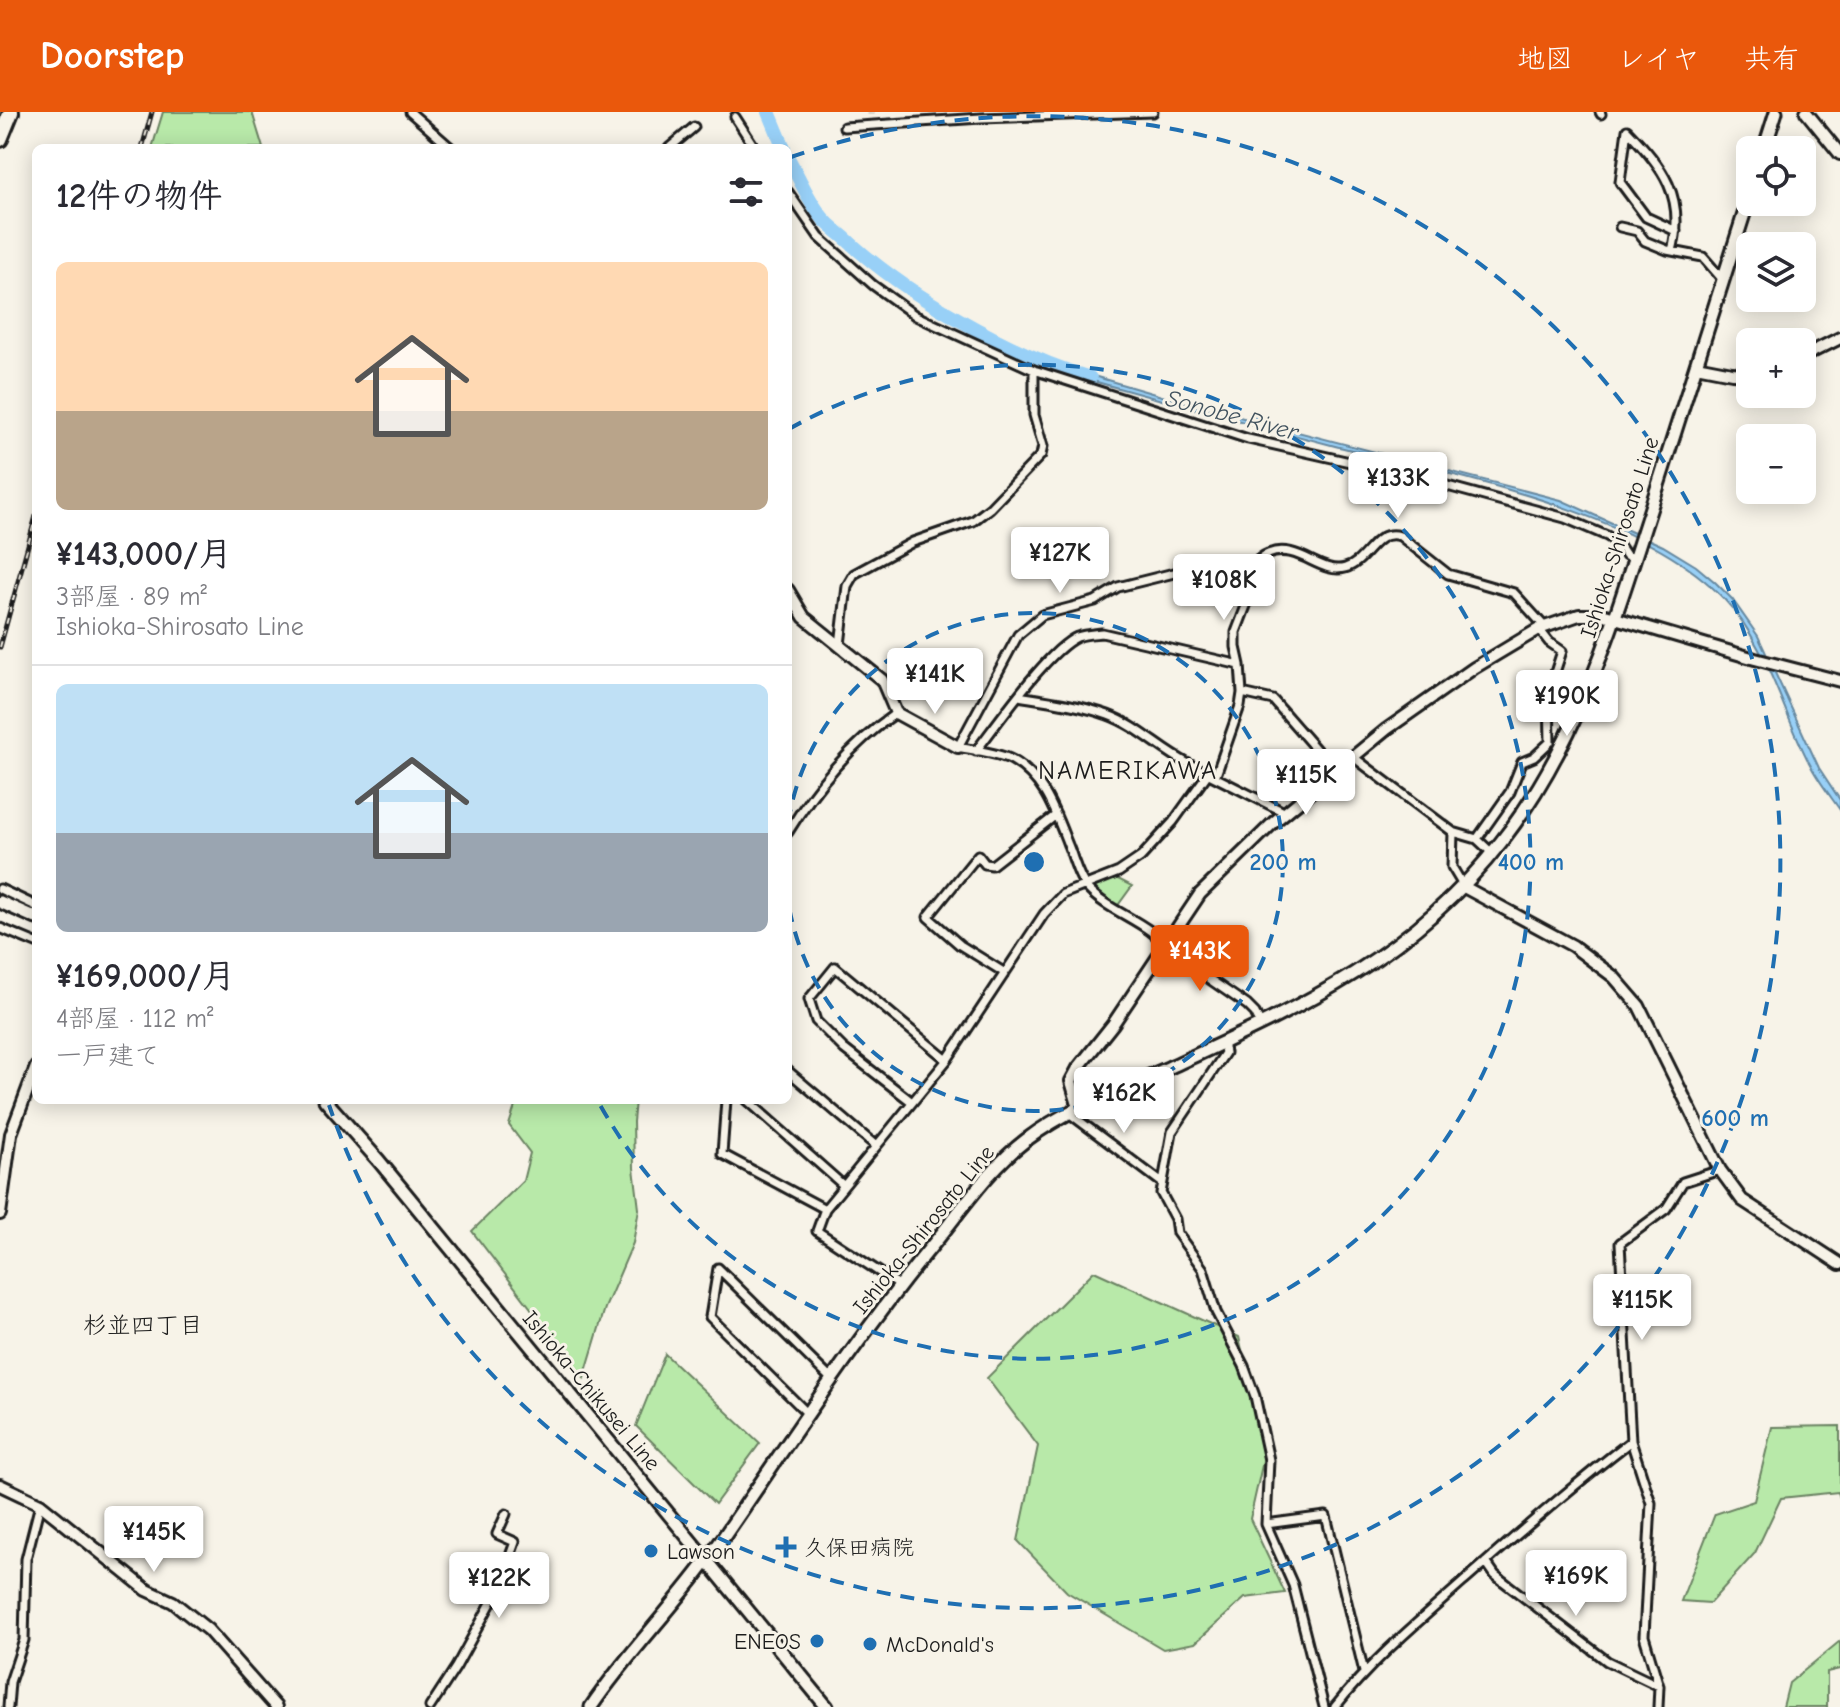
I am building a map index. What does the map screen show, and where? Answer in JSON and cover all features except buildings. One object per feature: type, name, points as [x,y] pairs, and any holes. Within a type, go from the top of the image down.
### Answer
[{"type":"highway","points":[[0,139],[11,112]]},
{"type":"main road","points":[[1768,136],[1776,112]]},
{"type":"main road","name":"Ishioka-Shirosato Line","points":[[591,1707],[634,1648],[707,1561],[830,1378],[899,1285],[994,1169],[1031,1137],[1074,1110],[1261,1025],[1318,997],[1361,970],[1417,929],[1464,887],[1492,853],[1536,793],[1559,753],[1595,673],[1743,216]]},
{"type":"main road","points":[[0,902],[32,916]]},
{"type":"main road","name":"Ishioka-Chikusei Line","points":[[329,1104],[379,1161],[827,1707]]},
{"type":"street","points":[[410,112],[446,144]]},
{"type":"street","points":[[844,127],[1153,112]]},
{"type":"street","points":[[1806,112],[1840,154]]},
{"type":"street","points":[[871,115],[872,126]]},
{"type":"street","points":[[735,117],[752,144]]},
{"type":"street","points":[[674,144],[694,127]]},
{"type":"street","points":[[1672,251],[1676,231],[1677,215],[1674,199],[1658,161],[1627,130],[1620,182],[1646,217],[1676,231]]},
{"type":"street","points":[[792,198],[819,237],[873,285],[916,316],[1034,370],[1248,439],[1403,474],[1565,518],[1607,536],[1618,543],[1626,555],[1636,554]]},
{"type":"street","points":[[1620,227],[1637,231],[1645,241],[1672,251],[1703,257],[1723,280]]},
{"type":"street","points":[[1816,350],[1840,338]]},
{"type":"street","points":[[1696,366],[1736,373]]},
{"type":"street","points":[[840,645],[847,586],[854,574],[913,542],[973,521],[990,508],[1041,455],[1043,446],[1034,415],[1034,370]]},
{"type":"street","points":[[958,747],[1018,635],[1042,615],[1095,601],[1118,587],[1186,570],[1244,574],[1267,554],[1295,552],[1331,569],[1345,568],[1358,561],[1381,537],[1391,534],[1400,536],[1448,574],[1462,581],[1514,593],[1542,627],[1549,642],[1562,651],[1549,691],[1550,742],[1534,757],[1522,762],[1510,792],[1477,839]]},
{"type":"street","points":[[899,1285],[817,1231],[825,1209],[947,1060],[1046,912],[1063,894],[1119,872],[1141,857],[1212,774],[1240,706],[1242,693],[1236,632],[1246,606],[1244,574]]},
{"type":"street","points":[[792,597],[804,617],[882,680],[896,713],[958,747],[1010,759],[1029,773],[1048,794],[1085,885],[1096,897],[1166,944],[1170,952],[1247,1005],[1261,1025]]},
{"type":"street","points":[[1161,1182],[1074,1110],[1071,1081],[1200,894],[1352,756],[1474,668],[1542,627],[1579,615],[1615,617],[1840,681]]},
{"type":"street","points":[[976,751],[1018,696],[1059,650],[1082,636],[1102,633],[1240,665]]},
{"type":"street","points":[[1242,693],[1273,700],[1334,770]]},
{"type":"street","points":[[1018,696],[1077,706],[1111,716],[1186,763],[1286,813]]},
{"type":"street","points":[[792,825],[812,792],[836,764],[878,725],[896,713]]},
{"type":"street","points":[[1352,756],[1453,832],[1477,839],[1492,853]]},
{"type":"street","points":[[1005,973],[960,945],[928,917],[978,855],[985,864],[992,865],[1056,815]]},
{"type":"street","points":[[1453,832],[1452,867],[1464,887],[1573,946],[1614,977],[1639,1006],[1720,1170],[1742,1200],[1840,1264]]},
{"type":"street","points":[[0,889],[32,904]]},
{"type":"street","points":[[0,928],[32,941]]},
{"type":"street","points":[[912,1102],[844,1049],[816,1021],[809,999],[817,988],[835,967],[947,1060]]},
{"type":"street","points":[[1223,1042],[1225,1053],[1172,1132],[1161,1193],[1175,1219],[1177,1233],[1203,1269],[1216,1312],[1244,1366],[1255,1396],[1269,1460],[1266,1524],[1293,1585],[1324,1707]]},
{"type":"street","points":[[792,1074],[876,1146]]},
{"type":"street","points":[[0,1214],[11,1134],[32,1078]]},
{"type":"street","points":[[726,1104],[722,1154],[825,1209]]},
{"type":"street","points":[[752,1104],[843,1185]]},
{"type":"street","points":[[1658,1707],[1659,1686],[1644,1636],[1651,1503],[1631,1441],[1620,1243],[1666,1209],[1683,1182],[1720,1170]]},
{"type":"street","points":[[807,1413],[710,1317],[718,1268],[830,1378]]},
{"type":"street","points":[[1335,1707],[1364,1672],[1486,1562],[1631,1441]]},
{"type":"street","points":[[0,1485],[40,1504],[147,1590],[173,1602],[208,1630],[276,1707]]},
{"type":"street","points":[[8,1707],[10,1682],[24,1640],[26,1559],[40,1504]]},
{"type":"street","points":[[430,1707],[497,1592],[515,1542],[497,1534],[506,1514]]},
{"type":"street","points":[[1266,1524],[1326,1516],[1364,1672]]},
{"type":"street","points":[[1486,1562],[1495,1575],[1607,1661],[1659,1686]]},
{"type":"green space","points":[[163,112],[252,112],[262,144],[153,144]]},
{"type":"green space","points":[[1114,877],[1132,886],[1116,908],[1101,897],[1094,885]]},
{"type":"green space","points":[[516,1104],[635,1104],[634,1168],[639,1209],[633,1243],[605,1308],[584,1378],[472,1231],[523,1181],[530,1153],[509,1125]]},
{"type":"green space","points":[[1094,1271],[1239,1337],[1265,1452],[1250,1519],[1285,1593],[1245,1598],[1195,1643],[1163,1649],[1067,1592],[1018,1541],[1038,1446],[987,1378]]},
{"type":"green space","points":[[665,1354],[760,1443],[715,1504],[636,1426]]},
{"type":"green space","points":[[1840,1426],[1840,1498],[1838,1492],[1781,1498],[1755,1553],[1710,1603],[1681,1601],[1715,1514],[1754,1501],[1772,1427]]},
{"type":"green space","points":[[1840,1641],[1840,1669],[1827,1672],[1827,1707],[1783,1707],[1789,1683]]},
{"type":"water","points":[[1073,370],[1189,404],[1561,500],[1663,546],[1715,582],[1732,599],[1758,636],[1819,768],[1840,800],[1840,810],[1813,770],[1764,659],[1739,618],[1724,599],[1688,568],[1645,542],[1595,519],[1542,500],[1072,375]]},
{"type":"waterway","name":"Sonobe River","points":[[769,112],[782,144]]},
{"type":"waterway","name":"Sonobe River","points":[[792,166],[824,220],[897,280],[994,338],[1059,368],[1090,378]]},
{"type":"railway","points":[[143,144],[152,112]]},
{"type":"railway","points":[[0,647],[32,531]]},
{"type":"place","name":"久保田病院","points":[[786,1547]]},
{"type":"place","name":"Lawson","points":[[651,1551]]},
{"type":"place","name":"ENEOS","points":[[817,1641]]},
{"type":"place","name":"McDonald's","points":[[870,1644]]},
{"type":"district","name":"NAMERIKAWA","points":[[1128,770]]},
{"type":"district","name":"杉並四丁目","points":[[143,1325]]}]
